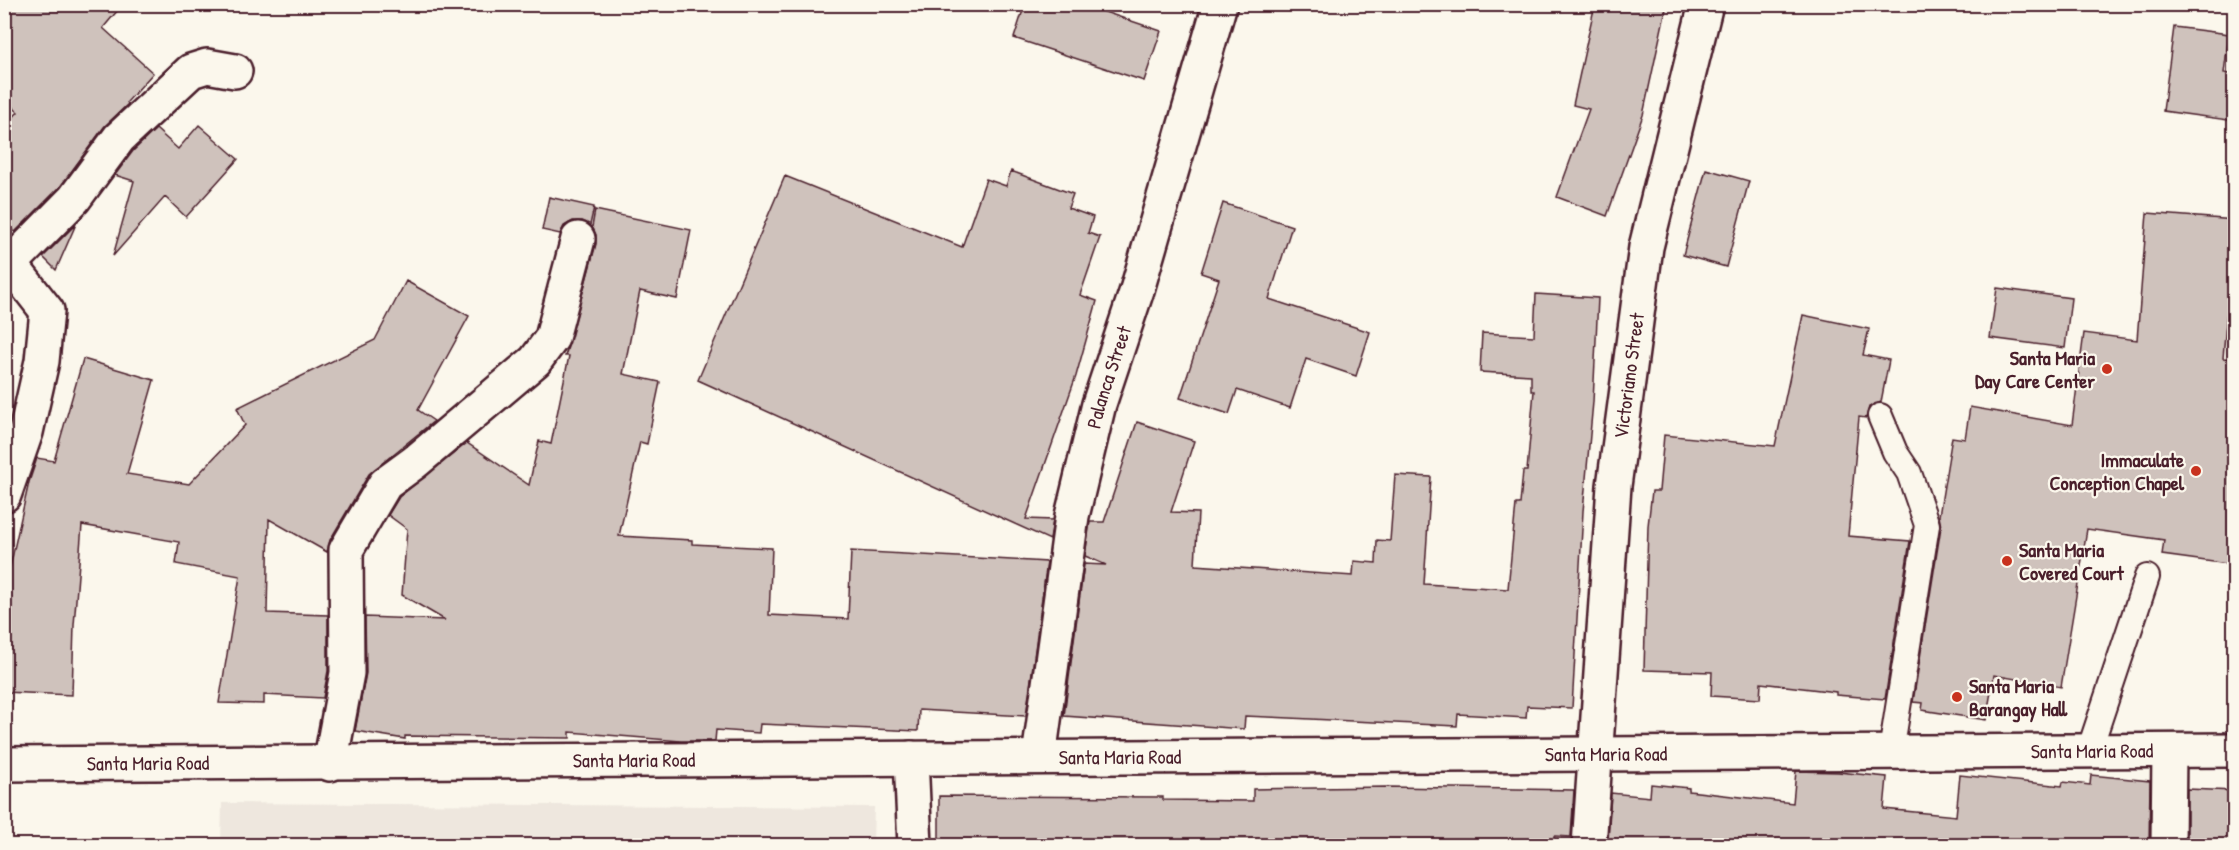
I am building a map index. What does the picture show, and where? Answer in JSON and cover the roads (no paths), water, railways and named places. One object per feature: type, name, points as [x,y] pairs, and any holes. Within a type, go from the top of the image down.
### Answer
[{"type":"street","name":"Palanca Street","points":[[1039,758],[1072,516],[1099,404],[1137,290],[1220,4]]},
{"type":"street","name":"Victoriano Street","points":[[1589,846],[1614,486],[1646,247],[1706,4]]},
{"type":"street","points":[[4,495],[26,432],[42,361],[47,311],[8,260],[74,199],[119,138],[191,71],[207,66],[235,71]]},
{"type":"street","points":[[330,764],[346,673],[346,550],[385,484],[415,462],[535,361],[552,338],[578,239]]},
{"type":"street","name":"Santa Maria Road","points":[[4,764],[330,764],[530,760],[2235,750]]},
{"type":"street","points":[[2168,846],[2169,751]]},
{"type":"street","points":[[911,758],[915,846]]},
{"type":"lane","points":[[1880,416],[1895,452],[1912,481],[1927,525],[1891,752]]},
{"type":"lane","points":[[2089,751],[2146,577]]},
{"type":"place","name":"Santa Maria Day Care Center","points":[[2107,369]]},
{"type":"place","name":"Immaculate Conception Chapel","points":[[2196,471]]},
{"type":"place","name":"Santa Maria Covered Court","points":[[2007,561]]},
{"type":"place","name":"Santa Maria Barangay Hall","points":[[1957,697]]}]
